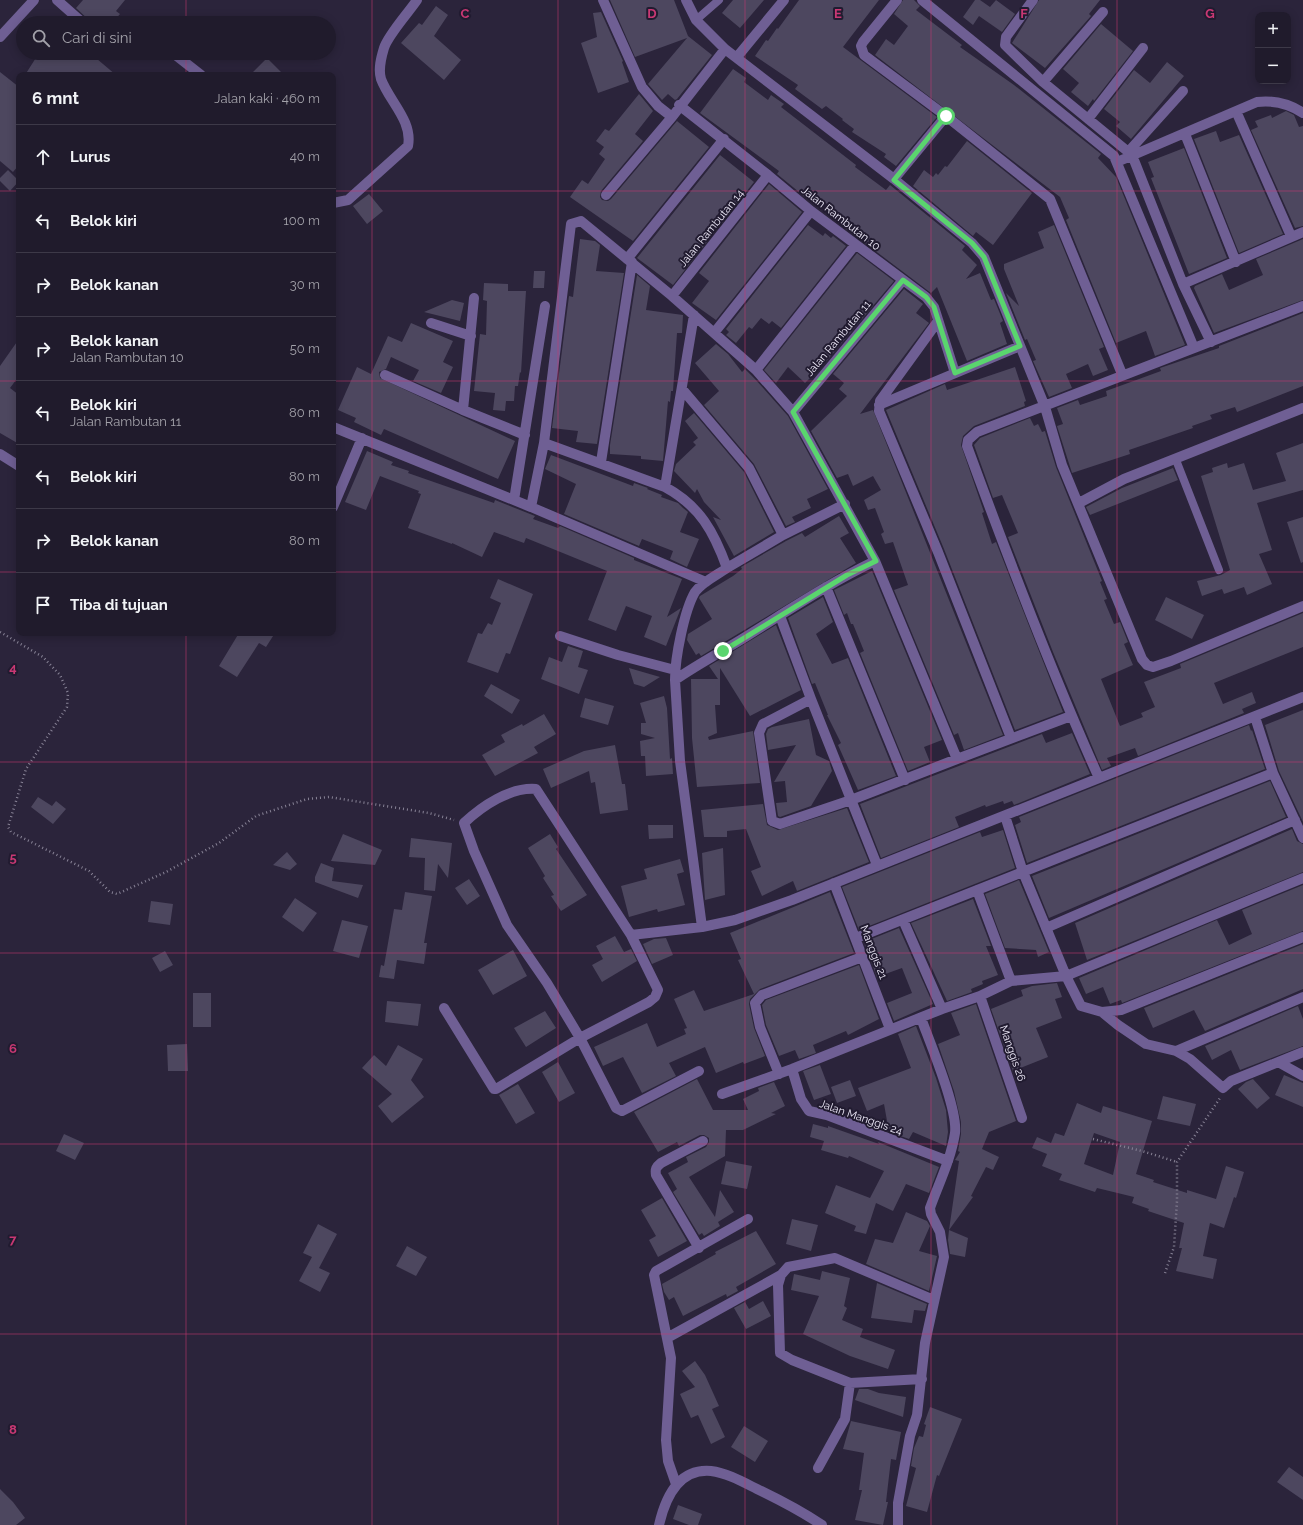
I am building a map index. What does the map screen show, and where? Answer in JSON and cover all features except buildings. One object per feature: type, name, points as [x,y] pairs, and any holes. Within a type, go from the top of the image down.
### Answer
[{"type":"street","points":[[19,16],[34,0]]},
{"type":"street","points":[[57,0],[75,16]]},
{"type":"street","points":[[336,202],[348,200],[408,146],[410,137],[401,114],[381,79],[380,65],[384,47],[417,0]]},
{"type":"street","points":[[603,0],[642,87],[658,106],[672,117]]},
{"type":"street","points":[[686,0],[696,20],[725,49],[894,180],[972,243],[984,257],[1045,407],[1062,465],[1079,503],[1142,659],[1147,665],[1153,667],[1171,661],[1303,606]]},
{"type":"street","points":[[737,57],[784,0]]},
{"type":"street","points":[[897,0],[863,42],[862,51],[864,55],[946,116],[1050,199],[1122,374]]},
{"type":"street","points":[[922,0],[1110,153],[1117,162],[1194,348]]},
{"type":"street","points":[[1033,0],[1006,37],[1005,45],[1043,82],[1088,120],[1131,153],[1183,284],[1211,342]]},
{"type":"street","points":[[1043,82],[1103,12]]},
{"type":"street","points":[[0,37],[16,20]]},
{"type":"street","points":[[1088,120],[1143,48]]},
{"type":"street","points":[[606,195],[672,117],[679,105],[725,49]]},
{"type":"street","points":[[182,60],[197,72]]},
{"type":"street","points":[[1131,153],[1183,92]]},
{"type":"street","points":[[1117,162],[1131,153],[1185,134],[1257,102],[1270,101],[1286,104],[1303,113]]},
{"type":"street","name":"Jalan Rambutan 10","points":[[679,105],[724,139],[811,212],[926,297],[934,307],[955,373]]},
{"type":"street","points":[[1236,111],[1291,236]]},
{"type":"street","points":[[894,180],[946,116]]},
{"type":"street","points":[[1185,134],[1236,262]]},
{"type":"street","points":[[601,462],[630,261],[724,139]]},
{"type":"street","name":"Jalan Rambutan 14","points":[[672,296],[768,175]]},
{"type":"street","points":[[714,333],[811,212]]},
{"type":"street","points":[[530,507],[544,442],[572,224],[581,221],[672,296],[756,370],[793,412],[876,561],[957,759]]},
{"type":"street","points":[[1183,284],[1303,232]]},
{"type":"street","points":[[756,370],[855,245]]},
{"type":"street","name":"Jalan Rambutan 11","points":[[793,412],[903,280]]},
{"type":"street","points":[[463,410],[474,298]]},
{"type":"street","points":[[514,500],[544,306]]},
{"type":"street","points":[[1099,778],[1071,716],[1014,576],[967,446],[968,440],[977,432],[1045,407],[1122,374],[1211,342],[1303,306]]},
{"type":"street","points":[[665,487],[694,315]]},
{"type":"street","points":[[938,321],[879,405],[879,411],[938,552],[1012,738]]},
{"type":"street","points":[[431,322],[471,336]]},
{"type":"street","points":[[879,405],[1020,346]]},
{"type":"street","points":[[384,375],[463,410],[525,435]]},
{"type":"street","points":[[682,389],[749,468],[783,534]]},
{"type":"street","points":[[1079,503],[1124,480],[1303,408]]},
{"type":"street","points":[[336,428],[514,500],[706,582]]},
{"type":"street","points":[[336,500],[362,438]]},
{"type":"street","points":[[544,442],[601,462],[665,487],[680,495],[692,504],[705,520],[714,536],[727,568]]},
{"type":"street","points":[[0,454],[16,464]]},
{"type":"street","points":[[702,927],[680,761],[674,680],[674,670],[688,609],[696,592],[706,582],[783,534],[845,504]]},
{"type":"street","points":[[674,680],[697,664],[723,651],[826,587],[876,561]]},
{"type":"street","points":[[826,587],[905,780]]},
{"type":"street","points":[[780,616],[811,699],[877,864]]},
{"type":"street","points":[[560,636],[618,655],[674,670]]},
{"type":"street","points":[[631,935],[702,927],[735,920],[834,883],[877,864],[1005,816],[1303,697]]},
{"type":"street","points":[[811,699],[763,724],[759,733],[772,821],[780,824],[852,800],[1071,716]]},
{"type":"street","points":[[1255,717],[1273,773],[1303,838]]},
{"type":"street","points":[[856,938],[1273,773]]},
{"type":"street","points":[[444,1008],[494,1089],[500,1088],[580,1038],[649,1002],[655,997],[658,990],[631,935],[536,789],[520,790],[504,795],[473,815],[464,823],[474,851],[507,925],[546,983],[580,1038],[616,1108],[622,1111],[699,1071]]},
{"type":"street","points":[[1005,816],[1023,872],[1066,976],[1081,1006],[1102,1012],[1121,1010],[1303,937]]},
{"type":"street","points":[[1046,928],[1295,820]]},
{"type":"street","points":[[722,1094],[779,1074],[890,1029],[980,996],[1011,981],[1066,976],[1303,878]]},
{"type":"street","name":"Manggis 21","points":[[834,883],[890,1029]]},
{"type":"street","points":[[977,890],[1011,981]]},
{"type":"street","points":[[903,920],[942,1009]]},
{"type":"street","points":[[779,1074],[760,1027],[755,1003],[762,995],[862,957]]},
{"type":"street","name":"Manggis 26","points":[[980,996],[1022,1118]]},
{"type":"street","points":[[1176,1051],[1303,997]]},
{"type":"street","points":[[1102,1012],[1118,1026],[1146,1044],[1176,1051],[1201,1067],[1223,1088],[1231,1082],[1303,1052]]},
{"type":"street","points":[[898,1525],[898,1503],[910,1436],[917,1415],[925,1343],[944,1257],[940,1232],[931,1214],[930,1208],[948,1161],[955,1131],[953,1110],[921,1018]]},
{"type":"street","points":[[1278,1062],[1303,1076]]},
{"type":"street","name":"Jalan Manggis 24","points":[[792,1069],[801,1099],[809,1111],[827,1115],[948,1161]]},
{"type":"street","points":[[699,1248],[656,1175],[655,1170],[661,1163],[703,1141]]},
{"type":"street","points":[[676,1484],[668,1461],[666,1440],[671,1358],[654,1275],[656,1271],[748,1219]]},
{"type":"street","points":[[667,1338],[781,1275],[788,1267],[834,1258],[934,1300]]},
{"type":"street","points":[[781,1275],[778,1285],[780,1353],[792,1360],[850,1383],[922,1379]]},
{"type":"street","points":[[818,1468],[844,1419],[850,1383]]},
{"type":"street","points":[[659,1525],[669,1494],[676,1484],[693,1474],[711,1471],[733,1477],[794,1506],[822,1525]]},
{"type":"lane","points":[[696,20],[719,0]]},
{"type":"lane","points":[[1176,460],[1219,570]]},
{"type":"path","points":[[0,632],[43,657],[60,675],[68,694],[67,707],[26,769],[8,827],[11,832],[89,871],[110,892],[117,894],[166,872],[218,843],[256,816],[307,799],[329,797],[429,814],[464,823]]},
{"type":"path","points":[[1166,1273],[1174,1247],[1177,1201],[1177,1162],[1219,1102],[1223,1088]]},
{"type":"path","points":[[1093,1139],[1142,1151],[1177,1162]]},
{"type":"route","points":[[723,651],[826,587],[876,561],[793,412],[813,386],[903,280],[926,297],[934,307],[955,373],[1020,346],[994,278],[984,257],[972,243],[894,180],[946,116]]}]
